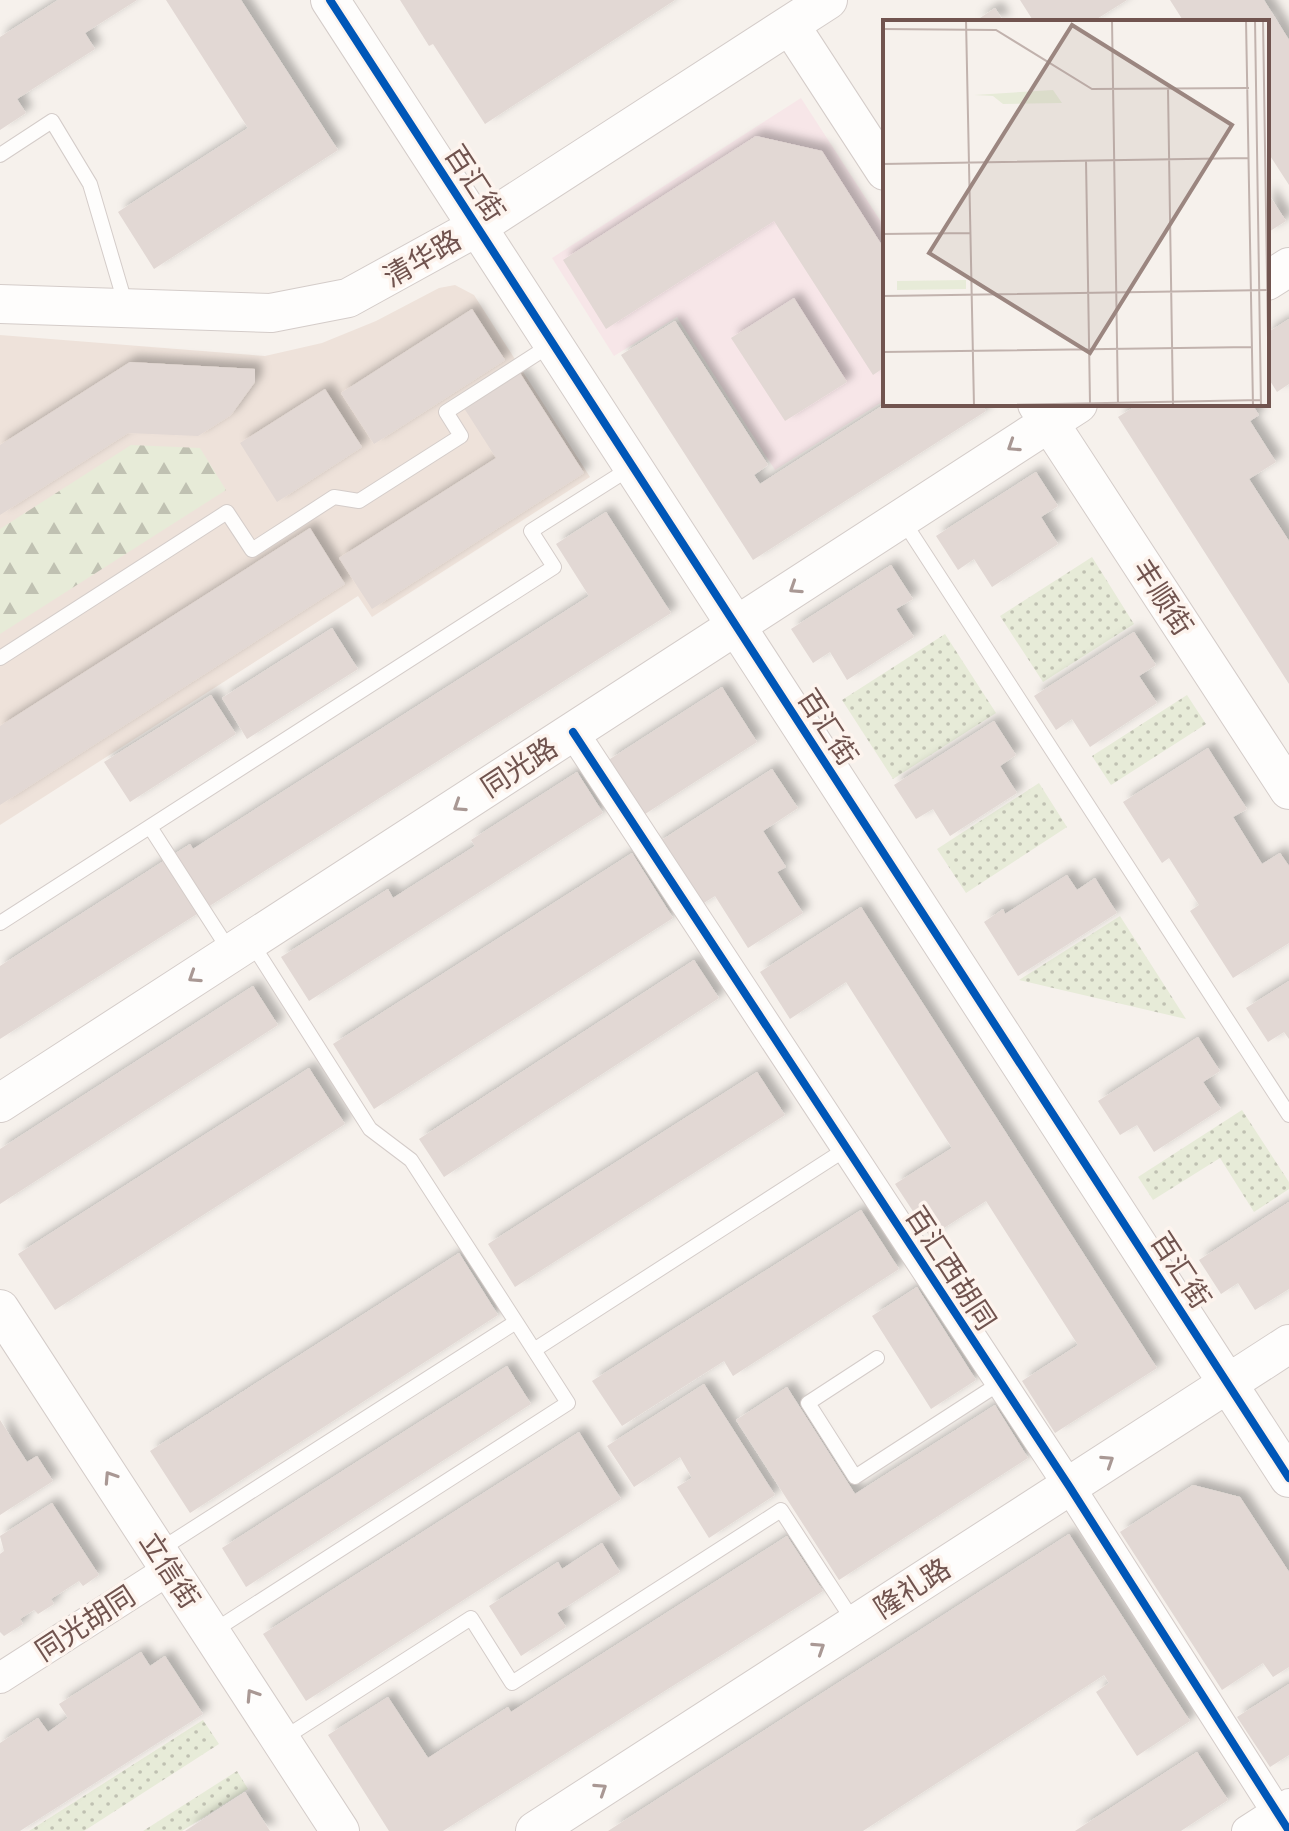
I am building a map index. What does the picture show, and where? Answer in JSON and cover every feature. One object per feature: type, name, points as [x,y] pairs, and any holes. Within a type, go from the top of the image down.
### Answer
[{"type":"street","name":"百汇街","points":[[330,0],[1289,1478]]},
{"type":"street","name":"清华路","points":[[0,304],[271,313],[315,307],[374,286],[477,227],[828,0]]},
{"type":"street","points":[[790,25],[883,168]]},
{"type":"street","points":[[1269,280],[1289,267]]},
{"type":"street","name":"同光路","points":[[0,1103],[901,519],[1055,410]]},
{"type":"street","name":"丰顺街","points":[[1055,410],[1289,790]]},
{"type":"street","name":"百汇西胡同","points":[[573,732],[1285,1816]]},
{"type":"street","name":"立信街","points":[[0,1309],[340,1831]]},
{"type":"street","name":"隆礼路","points":[[535,1831],[1289,1344]]},
{"type":"street","name":"同光胡同","points":[[0,1678],[164,1560]]},
{"type":"street","points":[[1247,1831],[1285,1816]]},
{"type":"lane","points":[[0,155],[52,121],[90,184],[101,211],[127,310]]},
{"type":"lane","points":[[0,658],[227,512],[252,550],[334,497],[359,501],[461,436],[446,412],[553,343]]},
{"type":"lane","points":[[0,923],[554,567],[531,531],[633,467]]},
{"type":"lane","points":[[901,519],[1289,1115]]},
{"type":"lane","points":[[150,827],[370,1129],[411,1160],[568,1403],[211,1632]]},
{"type":"lane","points":[[534,1350],[846,1149]]},
{"type":"lane","points":[[164,1560],[516,1322]]},
{"type":"lane","points":[[877,1358],[808,1403],[855,1477],[1000,1383]]},
{"type":"lane","points":[[281,1740],[471,1618],[512,1683],[781,1510],[855,1624]]},
{"type":"shaded area","points":[[801,98],[883,225],[883,401],[775,470],[677,317],[614,356],[552,258]]},
{"type":"shaded area","points":[[455,285],[474,295],[590,477],[372,617],[358,596],[0,825],[0,335],[265,356],[322,343],[376,321],[439,288]]},
{"type":"green space","points":[[131,445],[200,448],[226,490],[0,634],[0,529]]},
{"type":"green space","points":[[1092,557],[1134,624],[1043,682],[1000,616]]},
{"type":"green space","points":[[945,634],[996,713],[893,779],[842,700]]},
{"type":"green space","points":[[1187,695],[1206,724],[1111,785],[1092,756]]},
{"type":"green space","points":[[1039,783],[1067,827],[966,893],[937,849]]},
{"type":"green space","points":[[1120,916],[1186,1019],[1019,980]]},
{"type":"green space","points":[[1242,1110],[1289,1182],[1289,1189],[1254,1212],[1220,1158],[1153,1200],[1138,1177]]},
{"type":"green space","points":[[203,1720],[219,1744],[84,1831],[29,1831]]},
{"type":"green space","points":[[237,1771],[248,1789],[182,1831],[143,1831]]},
{"type":"building","points":[[58,0],[137,0],[85,33],[95,49],[17,99],[26,113],[0,130],[0,37]]},
{"type":"building","points":[[166,0],[241,0],[338,150],[154,269],[118,212],[248,128]]},
{"type":"building","points":[[400,0],[675,0],[485,124]]},
{"type":"building","points":[[1020,0],[1127,0],[1095,20],[1033,20]]},
{"type":"building","points":[[1170,0],[1264,0],[1289,40],[1289,185],[1269,154],[1269,20],[1183,20]]},
{"type":"building","points":[[995,8],[1003,20],[977,20]]},
{"type":"building","points":[[756,136],[822,151],[883,247],[883,368],[873,375],[774,221],[606,329],[563,260]]},
{"type":"building","points":[[1269,195],[1286,221],[1269,232]]},
{"type":"building","points":[[794,298],[847,382],[785,421],[731,338]]},
{"type":"building","points":[[472,309],[505,360],[374,444],[341,393]]},
{"type":"building","points":[[1289,319],[1289,384],[1277,392],[1269,379],[1269,332]]},
{"type":"building","points":[[675,321],[768,465],[754,475],[760,484],[883,405],[983,406],[986,411],[753,560],[621,355]]},
{"type":"building","points":[[130,362],[255,369],[255,382],[231,415],[198,436],[128,433],[0,515],[0,445]]},
{"type":"building","points":[[520,373],[584,473],[372,609],[339,558],[496,458],[464,408]]},
{"type":"building","points":[[325,389],[362,447],[277,502],[240,443]]},
{"type":"building","points":[[1136,406],[1253,406],[1259,415],[1250,421],[1276,462],[1249,479],[1289,541],[1289,684],[1118,417]]},
{"type":"building","points":[[1036,472],[1058,506],[1041,517],[1058,544],[992,587],[974,559],[958,570],[936,536]]},
{"type":"building","points":[[606,512],[671,613],[0,1039],[0,966],[190,844],[193,849],[589,596],[556,544]]},
{"type":"building","points":[[310,528],[345,584],[0,805],[0,726]]},
{"type":"building","points":[[891,565],[913,599],[896,609],[914,637],[847,680],[830,652],[813,663],[791,629]]},
{"type":"building","points":[[332,628],[358,669],[247,739],[222,698]]},
{"type":"building","points":[[1134,632],[1156,665],[1139,676],[1157,703],[1090,747],[1072,719],[1056,730],[1034,696]]},
{"type":"building","points":[[722,687],[757,742],[642,816],[607,761]]},
{"type":"building","points":[[211,695],[236,734],[130,802],[104,762]]},
{"type":"building","points":[[994,721],[1016,755],[1000,766],[1017,793],[950,836],[933,809],[916,819],[894,785]]},
{"type":"building","points":[[1208,748],[1247,809],[1233,817],[1262,864],[1280,853],[1289,866],[1289,943],[1233,978],[1190,911],[1199,905],[1169,858],[1162,863],[1123,802]]},
{"type":"building","points":[[772,769],[798,808],[763,831],[786,867],[777,872],[803,913],[748,948],[715,896],[694,909],[654,845]]},
{"type":"building","points":[[577,772],[603,813],[309,1001],[281,957],[388,889],[393,898],[475,846],[471,840]]},
{"type":"building","points":[[632,853],[673,918],[374,1109],[333,1044]]},
{"type":"building","points":[[1067,875],[1077,890],[1095,878],[1117,913],[1018,976],[984,922],[1003,909],[1005,914]]},
{"type":"building","points":[[861,907],[1157,1368],[1055,1433],[1022,1381],[1078,1345],[986,1201],[930,1237],[895,1184],[952,1148],[846,982],[790,1019],[760,972]]},
{"type":"building","points":[[694,960],[719,998],[444,1177],[419,1139]]},
{"type":"building","points":[[1289,981],[1289,1039],[1284,1032],[1268,1042],[1246,1008]]},
{"type":"building","points":[[253,986],[278,1025],[0,1204],[0,1149]]},
{"type":"building","points":[[1198,1037],[1220,1071],[1203,1082],[1221,1109],[1154,1152],[1137,1125],[1120,1135],[1098,1101]]},
{"type":"building","points":[[309,1068],[345,1124],[55,1310],[18,1254]]},
{"type":"building","points":[[757,1072],[785,1115],[515,1287],[488,1244]]},
{"type":"building","points":[[1289,1202],[1289,1289],[1255,1310],[1238,1283],[1221,1294],[1199,1260]]},
{"type":"building","points":[[861,1210],[899,1269],[733,1376],[724,1361],[622,1426],[592,1381]]},
{"type":"building","points":[[459,1253],[498,1315],[190,1513],[150,1451]]},
{"type":"building","points":[[917,1287],[976,1380],[931,1409],[872,1316]]},
{"type":"building","points":[[507,1366],[531,1404],[246,1587],[222,1548]]},
{"type":"building","points":[[704,1384],[775,1495],[709,1538],[677,1487],[692,1478],[680,1457],[634,1487],[607,1446]]},
{"type":"building","points":[[787,1387],[855,1494],[995,1405],[1028,1458],[839,1580],[736,1420]]},
{"type":"building","points":[[0,1420],[27,1462],[37,1456],[53,1481],[0,1515]]},
{"type":"building","points":[[579,1432],[621,1499],[306,1701],[263,1634]]},
{"type":"building","points":[[1193,1485],[1240,1497],[1289,1572],[1289,1667],[1273,1677],[1263,1663],[1222,1690],[1120,1532]]},
{"type":"building","points":[[52,1503],[99,1575],[83,1586],[79,1581],[51,1599],[54,1604],[38,1614],[34,1610],[20,1619],[23,1624],[4,1636],[0,1632],[0,1554],[4,1551],[0,1536]]},
{"type":"building","points":[[1069,1534],[1190,1721],[1137,1756],[1096,1692],[1109,1683],[1104,1675],[863,1831],[608,1831]]},
{"type":"building","points":[[787,1536],[823,1591],[443,1831],[389,1831],[328,1735],[388,1697],[428,1758],[508,1707],[511,1712]]},
{"type":"building","points":[[602,1543],[620,1572],[557,1613],[566,1627],[521,1656],[489,1606],[558,1562],[562,1569]]},
{"type":"building","points":[[141,1652],[150,1666],[165,1656],[203,1714],[20,1831],[0,1831],[0,1743],[38,1718],[48,1732],[68,1718],[59,1704]]},
{"type":"building","points":[[1289,1684],[1289,1755],[1270,1767],[1237,1717]]},
{"type":"building","points":[[1197,1752],[1228,1800],[1181,1831],[1075,1831]]},
{"type":"building","points":[[245,1792],[270,1831],[185,1831]]},
{"type":"cycle path","points":[[330,0],[1289,1478]]},
{"type":"cycle path","points":[[573,732],[1069,1486],[1289,1831]]}]
